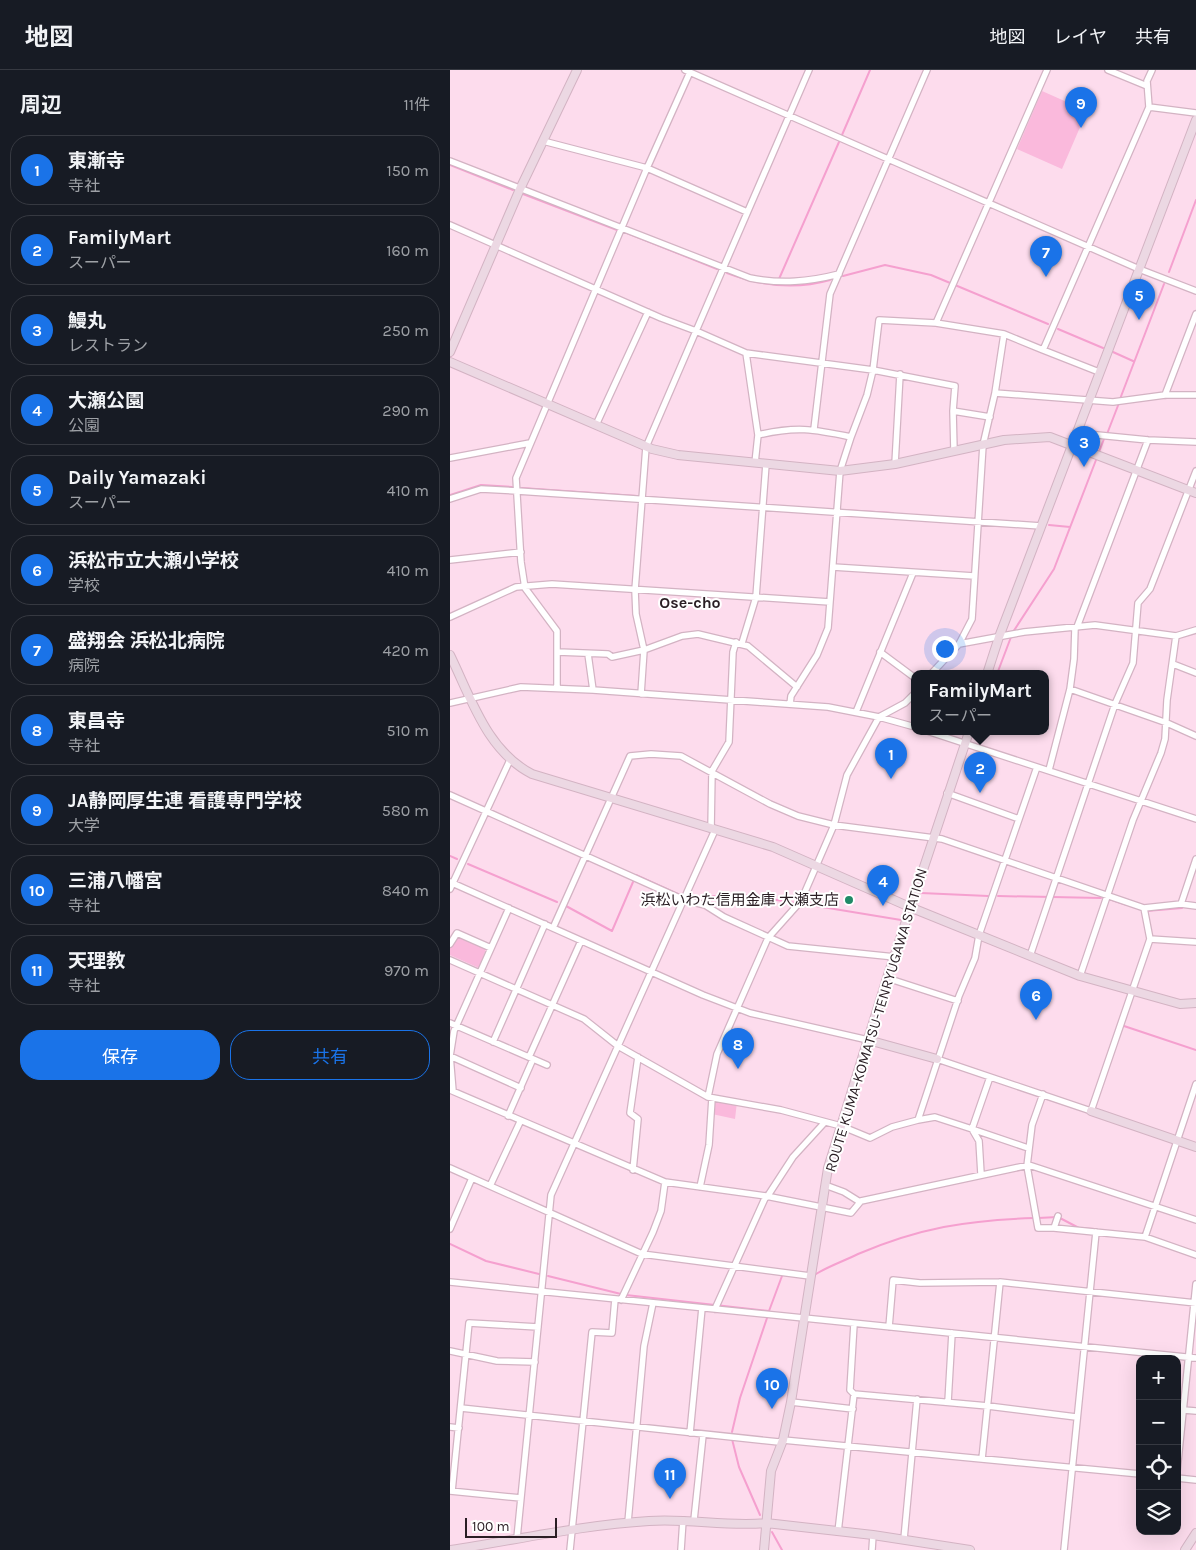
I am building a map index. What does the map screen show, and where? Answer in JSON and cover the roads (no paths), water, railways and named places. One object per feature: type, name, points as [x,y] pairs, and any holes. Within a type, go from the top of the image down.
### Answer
[{"type":"street","points":[[450,352],[520,188],[577,70]]},
{"type":"street","points":[[641,694],[644,650],[636,614],[635,590],[646,446],[808,70]]},
{"type":"street","points":[[814,429],[830,294],[927,70]]},
{"type":"street","points":[[936,322],[1047,70]]},
{"type":"street","points":[[1108,70],[1148,86]]},
{"type":"street","points":[[1043,350],[1149,107],[1148,86],[1152,70]]},
{"type":"street","points":[[557,688],[557,632],[525,585],[520,552],[516,478],[598,288],[688,71],[1138,269],[1196,291]]},
{"type":"street","points":[[1149,107],[1196,113]]},
{"type":"street","points":[[988,670],[1099,372],[1196,120]]},
{"type":"street","points":[[543,141],[647,168],[747,212]]},
{"type":"street","points":[[450,162],[750,278],[770,282],[796,283],[839,274]]},
{"type":"street","points":[[450,225],[746,353],[900,374],[955,386],[953,411],[954,451]]},
{"type":"street","points":[[596,425],[648,312]]},
{"type":"street","points":[[1165,395],[1196,314]]},
{"type":"street","points":[[790,704],[797,687],[817,655],[825,637],[830,602],[840,471],[850,436],[867,395],[873,370],[879,320],[936,322],[1004,334],[1099,372]]},
{"type":"street","points":[[935,670],[959,644],[972,619],[983,445],[995,394],[1004,334]]},
{"type":"street","points":[[746,353],[758,435],[755,463]]},
{"type":"street","points":[[450,362],[646,446],[678,455],[840,471],[895,464],[1004,440],[1050,438],[1192,492]]},
{"type":"street","points":[[895,464],[900,374]]},
{"type":"street","points":[[995,394],[1113,402],[1165,395],[1196,395]]},
{"type":"street","points":[[953,411],[990,417]]},
{"type":"street","points":[[758,435],[785,428],[814,429],[850,436]]},
{"type":"street","points":[[1077,433],[1148,440],[1196,442]]},
{"type":"street","points":[[1049,770],[1070,689],[1076,628],[1148,440]]},
{"type":"street","points":[[450,458],[530,443]]},
{"type":"street","points":[[517,1538],[551,1195],[684,900],[713,829],[712,771],[729,742],[733,652],[739,642],[756,598],[766,464]]},
{"type":"street","points":[[1030,956],[1115,704],[1133,663],[1138,603],[1150,589],[1192,492],[1196,471]]},
{"type":"street","points":[[450,499],[481,490],[517,491],[1041,526]]},
{"type":"street","points":[[450,560],[520,552]]},
{"type":"street","points":[[833,567],[974,576]]},
{"type":"street","points":[[856,712],[912,573]]},
{"type":"street","points":[[450,617],[506,591],[525,585],[552,584],[830,602]]},
{"type":"street","points":[[959,644],[1024,632],[1095,625],[1176,636],[1196,630]]},
{"type":"street","points":[[558,652],[608,654],[612,657],[644,650],[682,636],[698,634],[739,642],[748,646],[797,687]]},
{"type":"street","points":[[1080,976],[1140,800],[1156,768],[1165,739],[1167,700],[1176,636]]},
{"type":"street","points":[[880,652],[911,675]]},
{"type":"street","points":[[588,654],[593,690]]},
{"type":"street","points":[[450,655],[491,737],[510,760],[532,774],[773,847],[912,908],[1080,976],[1180,1004],[1196,1003]]},
{"type":"street","points":[[1173,664],[1196,673]]},
{"type":"street","points":[[450,703],[521,687],[557,688],[790,704],[856,712],[911,726]]},
{"type":"street","points":[[1070,689],[1166,723],[1196,736]]},
{"type":"street","points":[[700,1187],[709,1145],[710,1097],[717,1054],[768,938],[801,901],[834,825],[847,775],[879,717],[905,703],[911,697]]},
{"type":"street","points":[[941,735],[1196,819]]},
{"type":"street","name":"ROUTE KUMA-KOMATSU-TENRYUGAWA STATION","points":[[764,1550],[771,1471],[783,1440],[791,1402],[825,1185],[841,1126],[887,978],[912,908],[947,793],[968,735]]},
{"type":"street","points":[[553,928],[630,756],[651,754],[681,756],[712,771],[770,804],[798,816],[834,825],[933,838],[1144,908],[1181,904],[1196,906]]},
{"type":"street","points":[[510,760],[451,884],[509,908],[650,972],[738,1008],[937,1059],[1196,1146]]},
{"type":"street","points":[[918,1120],[937,1059],[975,958],[979,935],[1038,767]]},
{"type":"street","points":[[947,793],[1019,819]]},
{"type":"street","points":[[450,795],[684,900],[705,905],[768,938],[788,946],[895,957]]},
{"type":"street","points":[[1181,904],[1196,859]]},
{"type":"street","points":[[509,908],[457,1026],[450,1056],[452,1090],[520,1122],[665,1182],[767,1196],[851,1213],[860,1202],[981,1174],[1027,1166],[1196,1220]]},
{"type":"street","points":[[1091,1111],[1150,940],[1144,908]]},
{"type":"street","points":[[493,1042],[545,924]]},
{"type":"street","points":[[450,944],[457,933],[491,948]]},
{"type":"street","points":[[1150,940],[1196,942]]},
{"type":"street","points":[[508,1116],[521,1088],[552,1005],[582,941]]},
{"type":"street","points":[[450,960],[584,1019],[618,1046],[710,1097],[735,1100],[841,1126],[870,1138],[892,1127],[934,1117],[1028,1148]]},
{"type":"street","points":[[887,978],[958,1001]]},
{"type":"street","points":[[450,1023],[547,1066]]},
{"type":"street","points":[[450,1056],[521,1088]]},
{"type":"street","points":[[633,1170],[638,1119],[630,1113],[638,1057]]},
{"type":"street","points":[[972,1130],[990,1077]]},
{"type":"street","points":[[1145,1237],[1196,1084]]},
{"type":"street","points":[[1043,1094],[1028,1148],[1027,1166],[1038,1228],[1145,1237],[1196,1255]]},
{"type":"street","points":[[490,1186],[520,1122]]},
{"type":"street","points":[[715,1307],[767,1196],[793,1157],[825,1122]]},
{"type":"street","points":[[972,1130],[979,1141],[981,1174]]},
{"type":"street","points":[[450,1168],[642,1254],[810,1276]]},
{"type":"street","points":[[450,1229],[472,1178]]},
{"type":"street","points":[[570,1550],[592,1332],[612,1333],[620,1299],[661,1211],[665,1182]]},
{"type":"street","points":[[825,1185],[844,1192],[860,1202]]},
{"type":"street","points":[[1054,1228],[1057,1218]]},
{"type":"street","points":[[1064,1550],[1096,1232]]},
{"type":"street","points":[[889,1327],[894,1280],[920,1283],[1000,1282],[1195,1302]]},
{"type":"street","points":[[450,1282],[702,1308],[715,1307],[854,1324],[1196,1358]]},
{"type":"street","points":[[982,1459],[1000,1282]]},
{"type":"street","points":[[1180,1445],[1196,1284]]},
{"type":"street","points":[[628,1522],[644,1346],[654,1303]]},
{"type":"street","points":[[690,1433],[702,1308]]},
{"type":"street","points":[[521,1498],[451,1491],[467,1358],[469,1323],[538,1327]]},
{"type":"street","points":[[854,1324],[850,1390],[854,1394],[988,1406],[1076,1417]]},
{"type":"street","points":[[948,1402],[952,1333]]},
{"type":"street","points":[[450,1351],[497,1361],[535,1362]]},
{"type":"street","points":[[838,1532],[854,1394]]},
{"type":"street","points":[[904,1539],[917,1400]]},
{"type":"street","points":[[791,1402],[853,1409]]},
{"type":"street","points":[[461,1408],[703,1435],[778,1442],[783,1440],[1136,1474]]},
{"type":"street","points":[[1184,1410],[1196,1411]]},
{"type":"street","points":[[450,1428],[459,1428]]},
{"type":"street","points":[[694,1520],[703,1435]]},
{"type":"street","points":[[1181,1478],[1196,1480]]},
{"type":"street","points":[[681,1550],[683,1520]]},
{"type":"street","points":[[450,1550],[628,1522],[694,1520],[751,1524],[766,1523],[904,1539],[970,1550]]},
{"type":"street","points":[[1185,1550],[1196,1533]]},
{"type":"street","points":[[872,1550],[873,1535]]},
{"type":"waterway","points":[[842,135],[870,70]]},
{"type":"waterway","points":[[779,279],[839,142]]},
{"type":"waterway","points":[[450,165],[513,190]]},
{"type":"waterway","points":[[523,194],[617,230]]},
{"type":"waterway","points":[[1169,272],[1196,200]]},
{"type":"waterway","points":[[627,233],[717,269]]},
{"type":"waterway","points":[[843,276],[885,265],[931,275],[1048,324]]},
{"type":"waterway","points":[[727,273],[765,284],[791,286],[830,280]]},
{"type":"waterway","points":[[1120,399],[1164,284]]},
{"type":"waterway","points":[[1058,329],[1103,348]]},
{"type":"waterway","points":[[1113,352],[1133,361]]},
{"type":"waterway","points":[[1107,434],[1119,403]]},
{"type":"waterway","points":[[1099,452],[1104,439]]},
{"type":"waterway","points":[[1013,632],[1054,569],[1096,460]]},
{"type":"waterway","points":[[450,495],[481,485],[512,487]]},
{"type":"waterway","points":[[522,488],[637,496]]},
{"type":"waterway","points":[[647,497],[659,498]]},
{"type":"waterway","points":[[821,509],[831,509]]},
{"type":"waterway","points":[[842,510],[893,513]]},
{"type":"waterway","points":[[1049,525],[1070,527]]},
{"type":"waterway","points":[[999,670],[1011,637]]},
{"type":"waterway","points":[[450,856],[457,859]]},
{"type":"waterway","points":[[468,864],[557,902]]},
{"type":"waterway","points":[[636,875],[680,895]]},
{"type":"waterway","points":[[566,906],[612,931],[633,882]]},
{"type":"waterway","points":[[921,893],[988,896]]},
{"type":"waterway","points":[[691,897],[744,895],[796,903]]},
{"type":"waterway","points":[[998,896],[1101,898]]},
{"type":"waterway","points":[[1109,899],[1127,905]]},
{"type":"waterway","points":[[804,904],[901,920]]},
{"type":"waterway","points":[[1146,911],[1182,908]]},
{"type":"waterway","points":[[1124,1026],[1196,1050]]},
{"type":"waterway","points":[[1038,1218],[1058,1217],[1079,1228],[1094,1229]]},
{"type":"waterway","points":[[816,1274],[880,1245],[923,1232],[965,1223],[1034,1218]]},
{"type":"waterway","points":[[450,1244],[486,1261],[539,1274]]},
{"type":"waterway","points":[[548,1276],[621,1294]]},
{"type":"waterway","points":[[626,1295],[769,1311],[782,1276]]},
{"type":"waterway","points":[[732,1432],[740,1398],[767,1318]]},
{"type":"waterway","points":[[732,1439],[739,1467],[760,1515]]},
{"type":"waterway","points":[[772,1532],[782,1550]]},
{"type":"place","name":"JA静岡厚生連 看護専門学校","points":[[1081,128]]},
{"type":"place","name":"盛翔会 浜松北病院","points":[[1046,277]]},
{"type":"place","name":"Daily Yamazaki","points":[[1139,320]]},
{"type":"place","name":"鰻丸","points":[[1084,467]]},
{"type":"place","name":"東漸寺","points":[[891,779]]},
{"type":"place","name":"FamilyMart","points":[[980,793]]},
{"type":"place","name":"浜松いわた信用金庫 大瀬支店","points":[[849,900]]},
{"type":"place","name":"大瀬公園","points":[[883,906]]},
{"type":"place","name":"浜松市立大瀬小学校","points":[[1036,1020]]},
{"type":"place","name":"東昌寺","points":[[738,1069]]},
{"type":"place","name":"三浦八幡宮","points":[[772,1409]]},
{"type":"place","name":"天理教","points":[[670,1499]]},
{"type":"district","name":"Ose-cho","points":[[690,602]]}]
